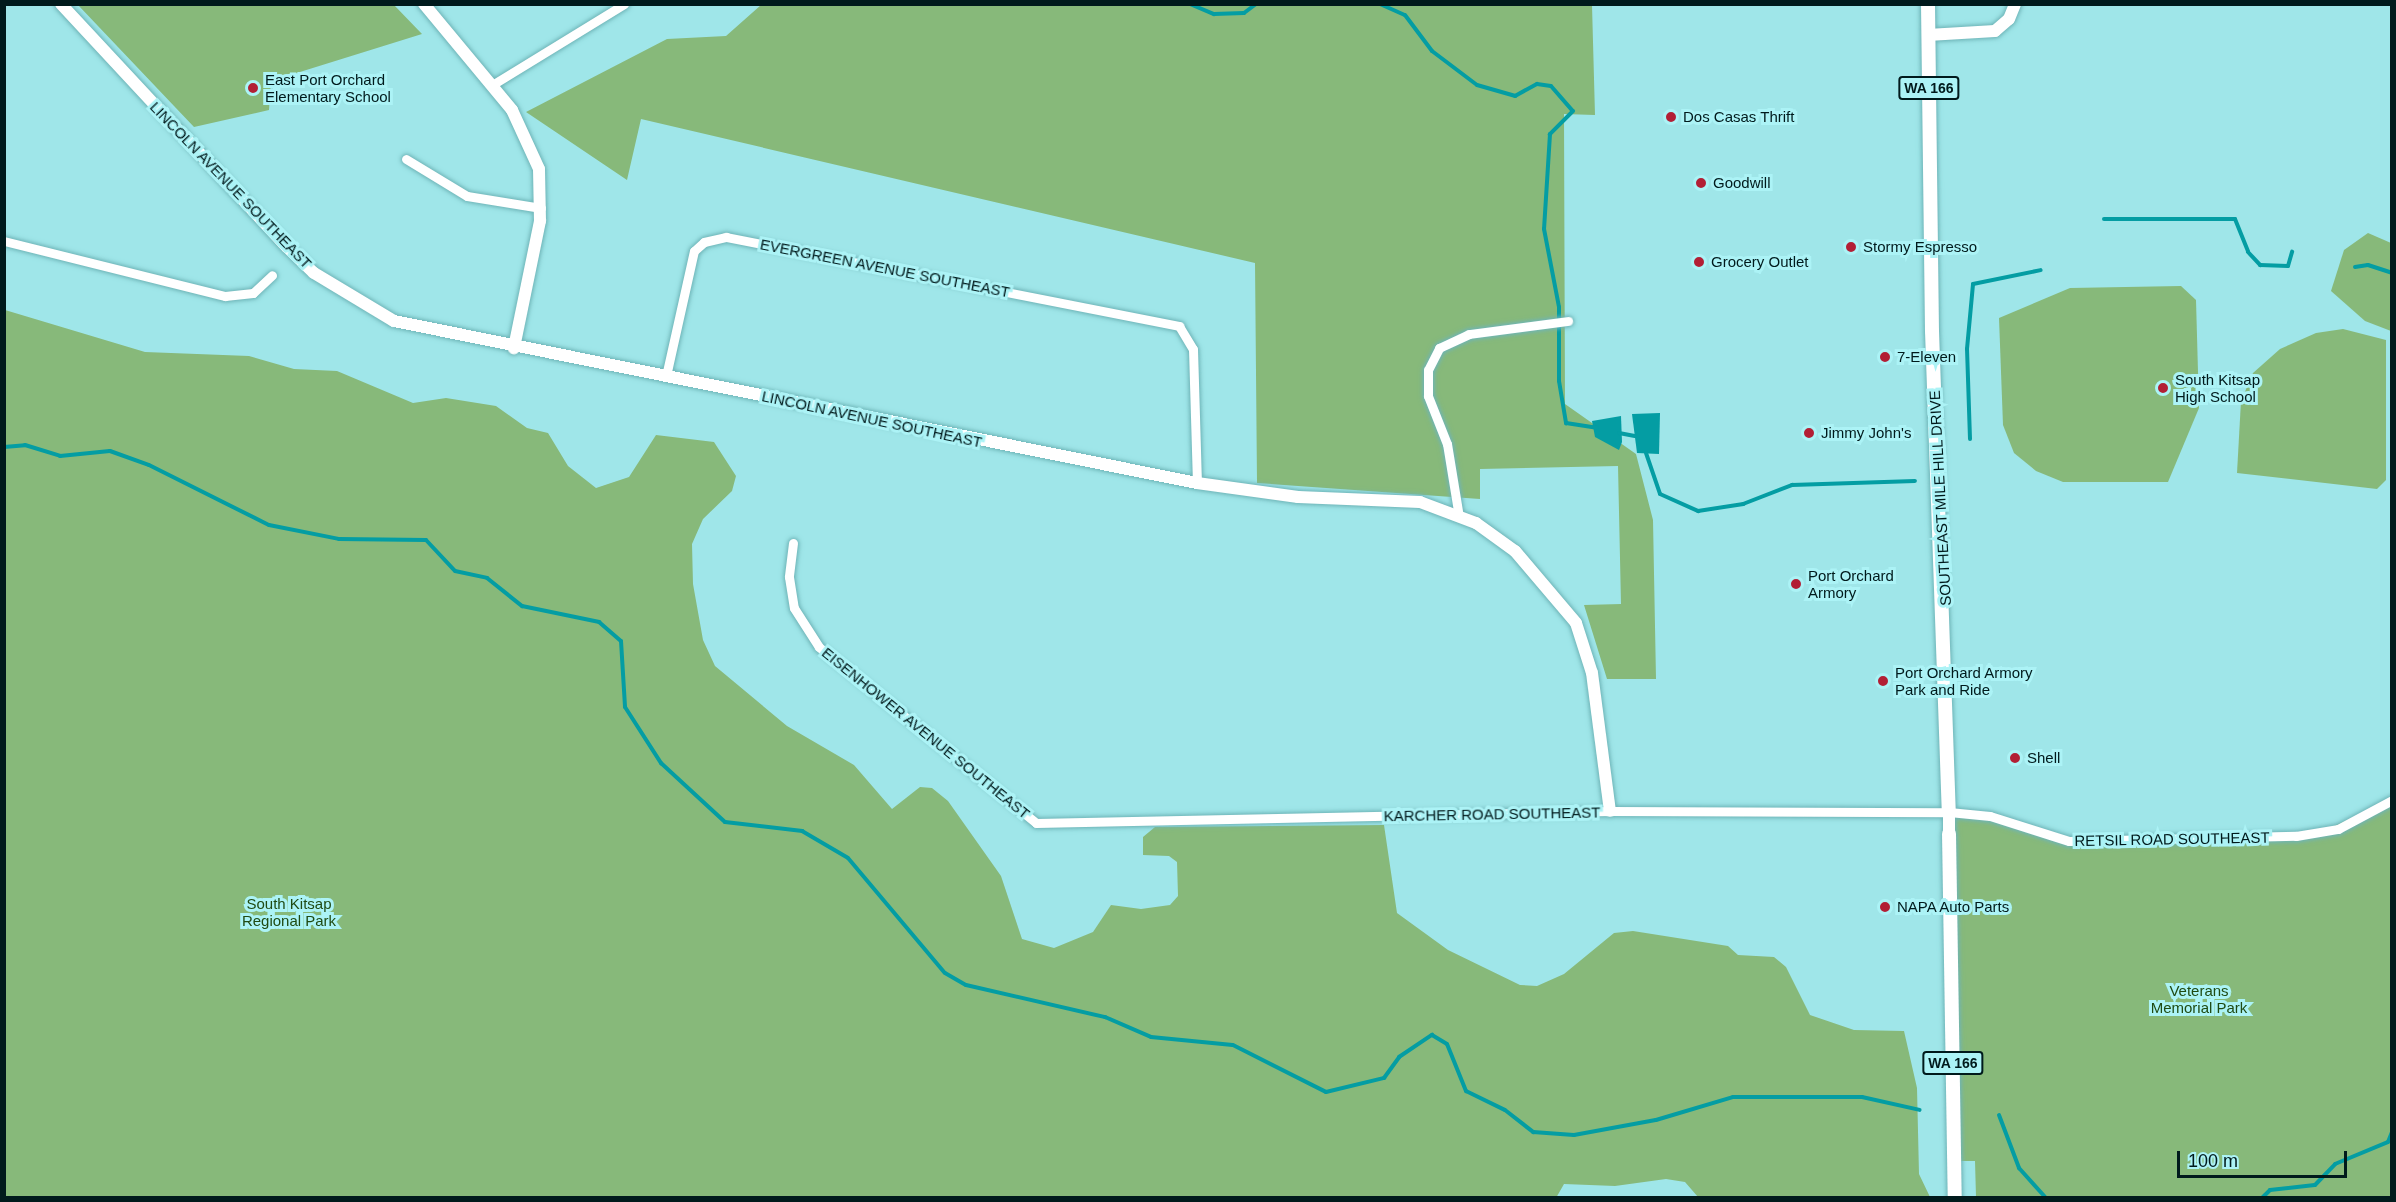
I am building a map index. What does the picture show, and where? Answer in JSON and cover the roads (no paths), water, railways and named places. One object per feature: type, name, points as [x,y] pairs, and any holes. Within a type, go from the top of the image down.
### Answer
[{"type":"main road","name":"SOUTHEAST MILE HILL DRIVE","points":[[1928,4],[1949,812]]},
{"type":"main road","name":"WA 166","points":[[1949,834],[1955,1197]]},
{"type":"street","name":"LINCOLN AVENUE SOUTHEAST","points":[[61,4],[314,273],[394,321],[514,348],[666,376],[1197,483],[1298,497],[1420,502],[1459,517],[1515,551],[1576,623],[1592,673],[1610,811]]},
{"type":"street","points":[[424,4],[492,85],[535,154],[541,208],[514,348]]},
{"type":"street","points":[[492,85],[624,4]]},
{"type":"street","points":[[1928,35],[1995,31],[2015,4]]},
{"type":"street","points":[[406,159],[467,196],[541,208]]},
{"type":"street","name":"EVERGREEN AVENUE SOUTHEAST","points":[[666,376],[694,251],[704,242],[726,237],[1179,326],[1193,349],[1197,483]]},
{"type":"street","points":[[4,241],[225,296],[253,293],[272,275]]},
{"type":"street","points":[[1459,517],[1447,444],[1428,396],[1428,370],[1439,348],[1469,334],[1568,321]]},
{"type":"street","name":"EISENHOWER AVENUE SOUTHEAST","points":[[793,543],[789,577],[794,608],[819,646],[1036,823]]},
{"type":"street","name":"RETSIL ROAD SOUTHEAST","points":[[1949,812],[1990,816],[2069,841],[2273,838],[2338,829],[2391,800]]},
{"type":"street","name":"KARCHER ROAD SOUTHEAST","points":[[1036,823],[1610,811],[1949,812]]},
{"type":"street","name":"WA 166","points":[[1949,812],[1949,834]]},
{"type":"water","points":[[1660,413],[1659,454],[1637,453],[1632,414]]},
{"type":"water","points":[[1621,416],[1622,442],[1619,450],[1595,437],[1592,421]]},
{"type":"waterway","points":[[1190,4],[1214,14],[1244,13],[1256,4]]},
{"type":"waterway","points":[[1380,4],[1405,15],[1432,51],[1477,85],[1515,96],[1537,84],[1551,86],[1573,111],[1550,134],[1544,229],[1559,307],[1559,381],[1566,423],[1597,428]]},
{"type":"waterway","points":[[2104,219],[2235,219],[2248,252],[2260,265],[2288,266],[2292,252]]},
{"type":"waterway","points":[[2355,267],[2368,265],[2392,273]]},
{"type":"waterway","points":[[1970,439],[1967,349],[1973,284],[2041,270]]},
{"type":"waterway","points":[[1619,433],[1635,436]]},
{"type":"waterway","points":[[4,447],[25,445],[60,456],[110,451],[149,465],[269,525],[339,539],[426,540],[455,571],[487,578],[522,606],[599,622],[621,641],[625,707],[661,763],[725,822],[802,831],[848,858],[945,973],[966,985],[1105,1017],[1151,1037],[1233,1045],[1326,1092],[1384,1078],[1399,1057],[1432,1035],[1447,1044],[1466,1091],[1505,1110],[1533,1132],[1574,1135],[1656,1120],[1733,1097],[1862,1097],[1920,1110]]},
{"type":"waterway","points":[[1646,453],[1660,494],[1698,511],[1743,504],[1792,485],[1915,481]]},
{"type":"waterway","points":[[1999,1115],[2019,1168],[2046,1198]]},
{"type":"waterway","points":[[2262,1198],[2270,1190],[2315,1185],[2335,1164],[2388,1142],[2392,1132]]},
{"type":"place","name":"East Port Orchard Elementary School","points":[[253,88]]},
{"type":"place","name":"Dos Casas Thrift","points":[[1671,117]]},
{"type":"place","name":"Goodwill","points":[[1701,183]]},
{"type":"place","name":"Stormy Espresso","points":[[1851,247]]},
{"type":"place","name":"Grocery Outlet","points":[[1699,262]]},
{"type":"place","name":"7-Eleven","points":[[1885,357]]},
{"type":"place","name":"South Kitsap High School","points":[[2163,388]]},
{"type":"place","name":"Jimmy John's","points":[[1809,433]]},
{"type":"place","name":"Port Orchard Armory","points":[[1796,584]]},
{"type":"place","name":"Port Orchard Armory Park and Ride","points":[[1883,681]]},
{"type":"place","name":"Shell","points":[[2015,758]]},
{"type":"place","name":"NAPA Auto Parts","points":[[1885,907]]},
{"type":"park label","name":"South Kitsap Regional Park","points":[[289,912]]},
{"type":"park label","name":"Veterans Memorial Park","points":[[2199,998]]}]
